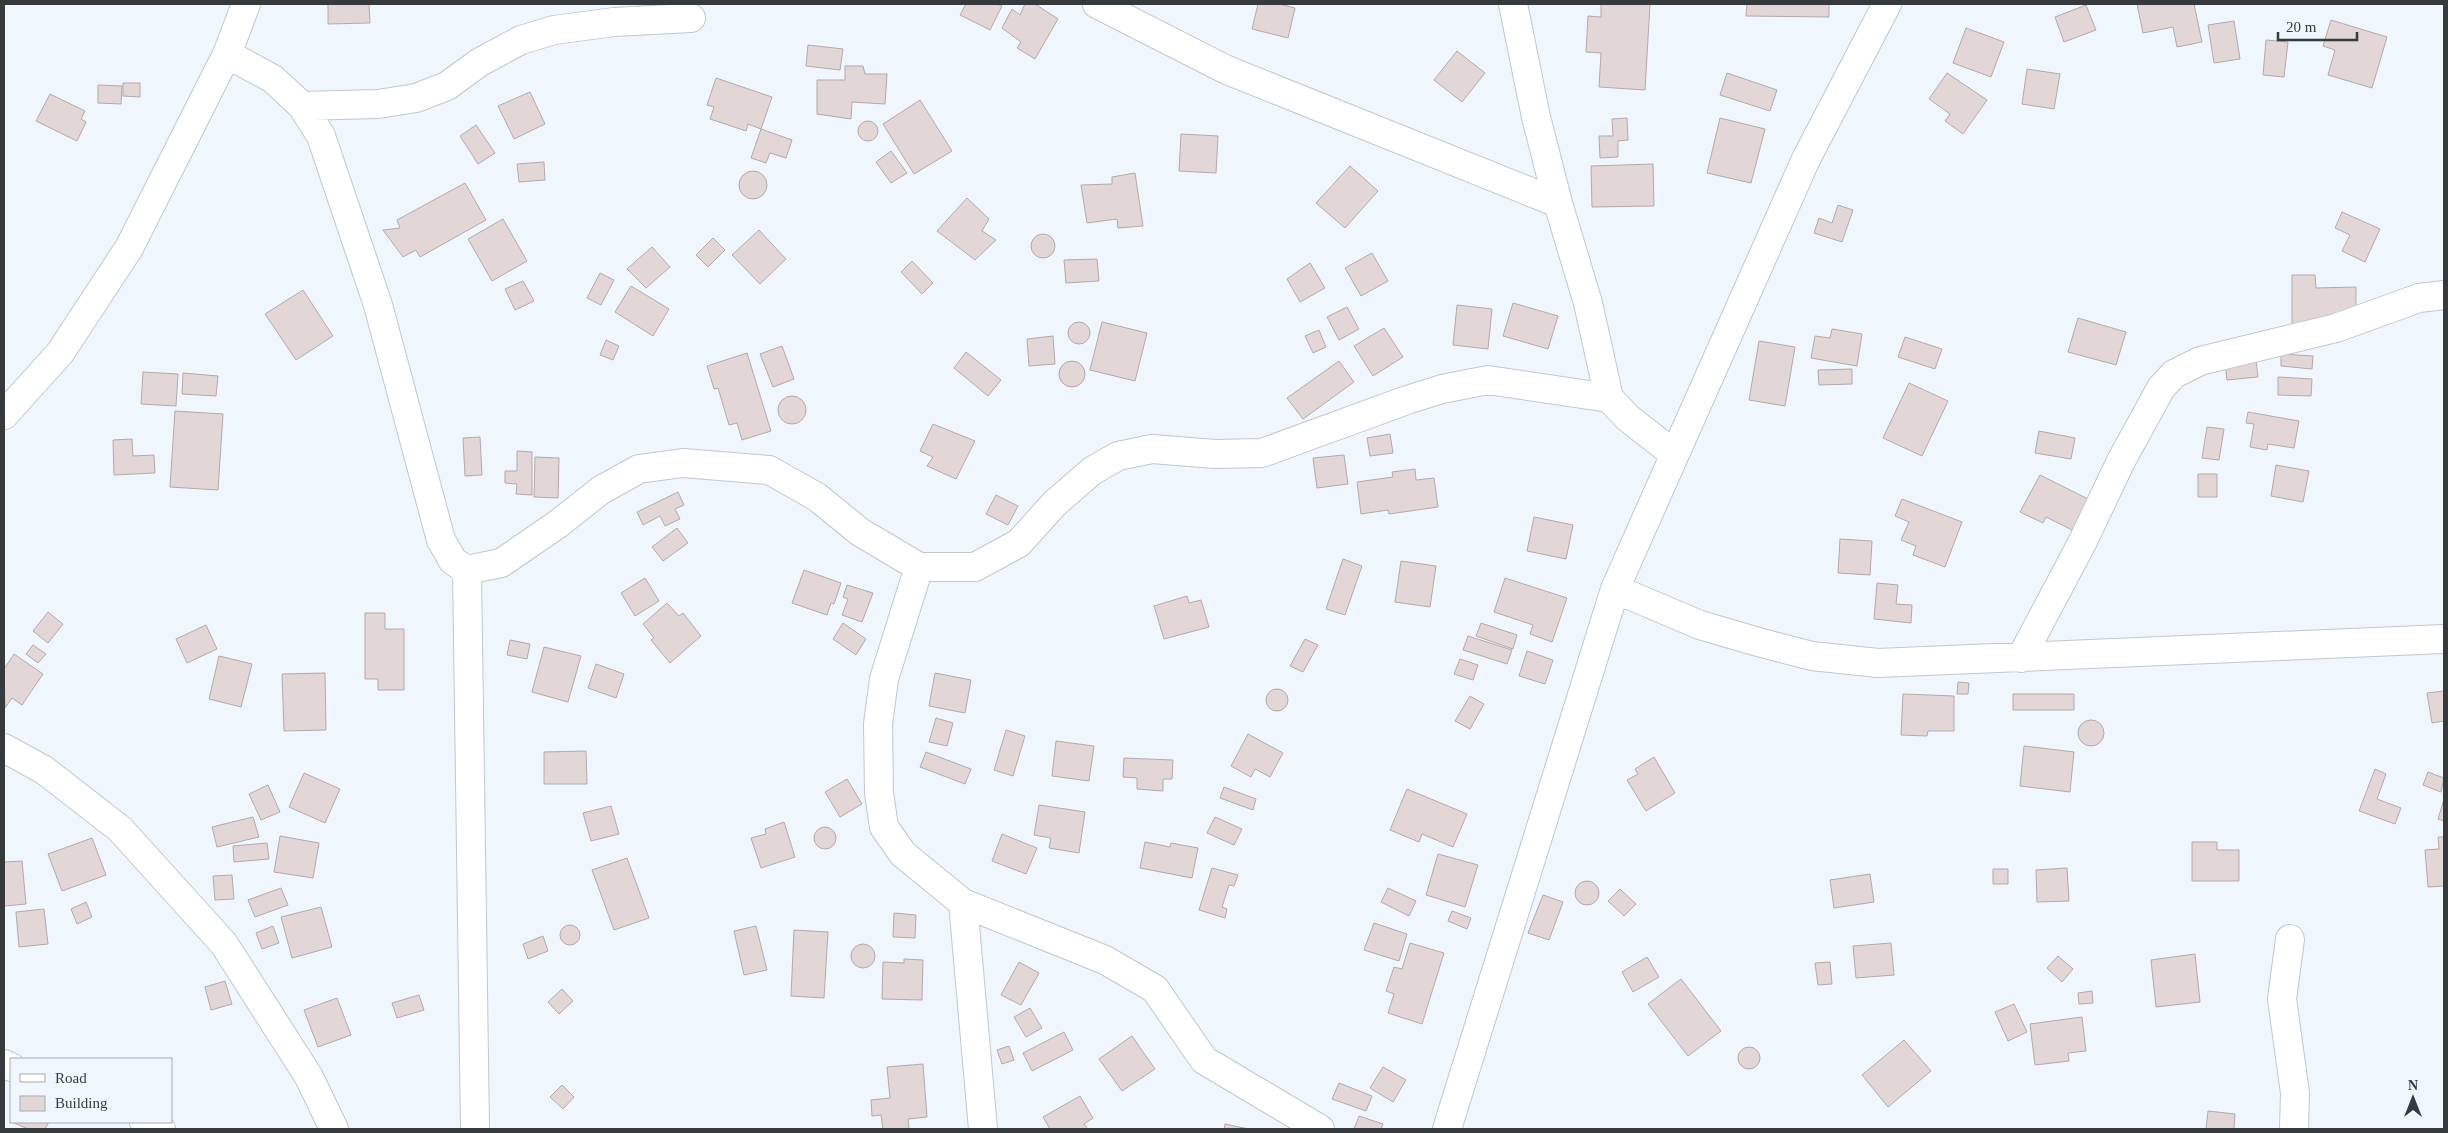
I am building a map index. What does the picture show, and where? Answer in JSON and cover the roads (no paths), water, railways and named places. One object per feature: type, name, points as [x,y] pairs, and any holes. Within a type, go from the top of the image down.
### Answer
[{"type":"street","points":[[4,415],[60,353],[129,248],[227,54],[246,4]]},
{"type":"street","points":[[1097,4],[1226,70],[1558,203]]},
{"type":"street","points":[[1513,4],[1536,117],[1558,203],[1588,303],[1609,398],[1628,418],[1674,454]]},
{"type":"street","points":[[1447,1129],[1615,589],[1806,159],[1887,4]]},
{"type":"street","points":[[302,106],[378,104],[416,98],[447,86],[480,62],[520,40],[554,30],[614,22],[691,18]]},
{"type":"street","points":[[227,54],[272,79],[302,106],[321,136],[378,305],[441,540],[453,561],[467,570],[501,563],[558,524],[601,490],[639,468],[683,463],[769,470],[817,497],[860,532],[919,567],[975,567],[1019,543],[1054,504],[1086,476],[1118,456],[1152,449],[1215,454],[1262,453],[1407,400],[1442,389],[1488,380],[1609,398]]},
{"type":"street","points":[[2021,658],[2082,543],[2120,461],[2162,388],[2174,374],[2200,361],[2336,328],[2419,298],[2444,294]]},
{"type":"street","points":[[919,567],[884,679],[878,724],[879,793],[884,827],[903,854],[963,903],[1105,960],[1155,989],[1204,1060],[1320,1129]]},
{"type":"street","points":[[467,570],[475,1129]]},
{"type":"street","points":[[1615,589],[1700,625],[1812,656],[1878,664],[2444,639]]},
{"type":"street","points":[[4,748],[44,770],[120,829],[224,944],[309,1077],[334,1129]]},
{"type":"street","points":[[963,903],[982,1129]]},
{"type":"street","points":[[2290,939],[2282,999],[2295,1093],[2294,1129]]},
{"type":"street","points":[[146,1123],[161,1129]]}]
